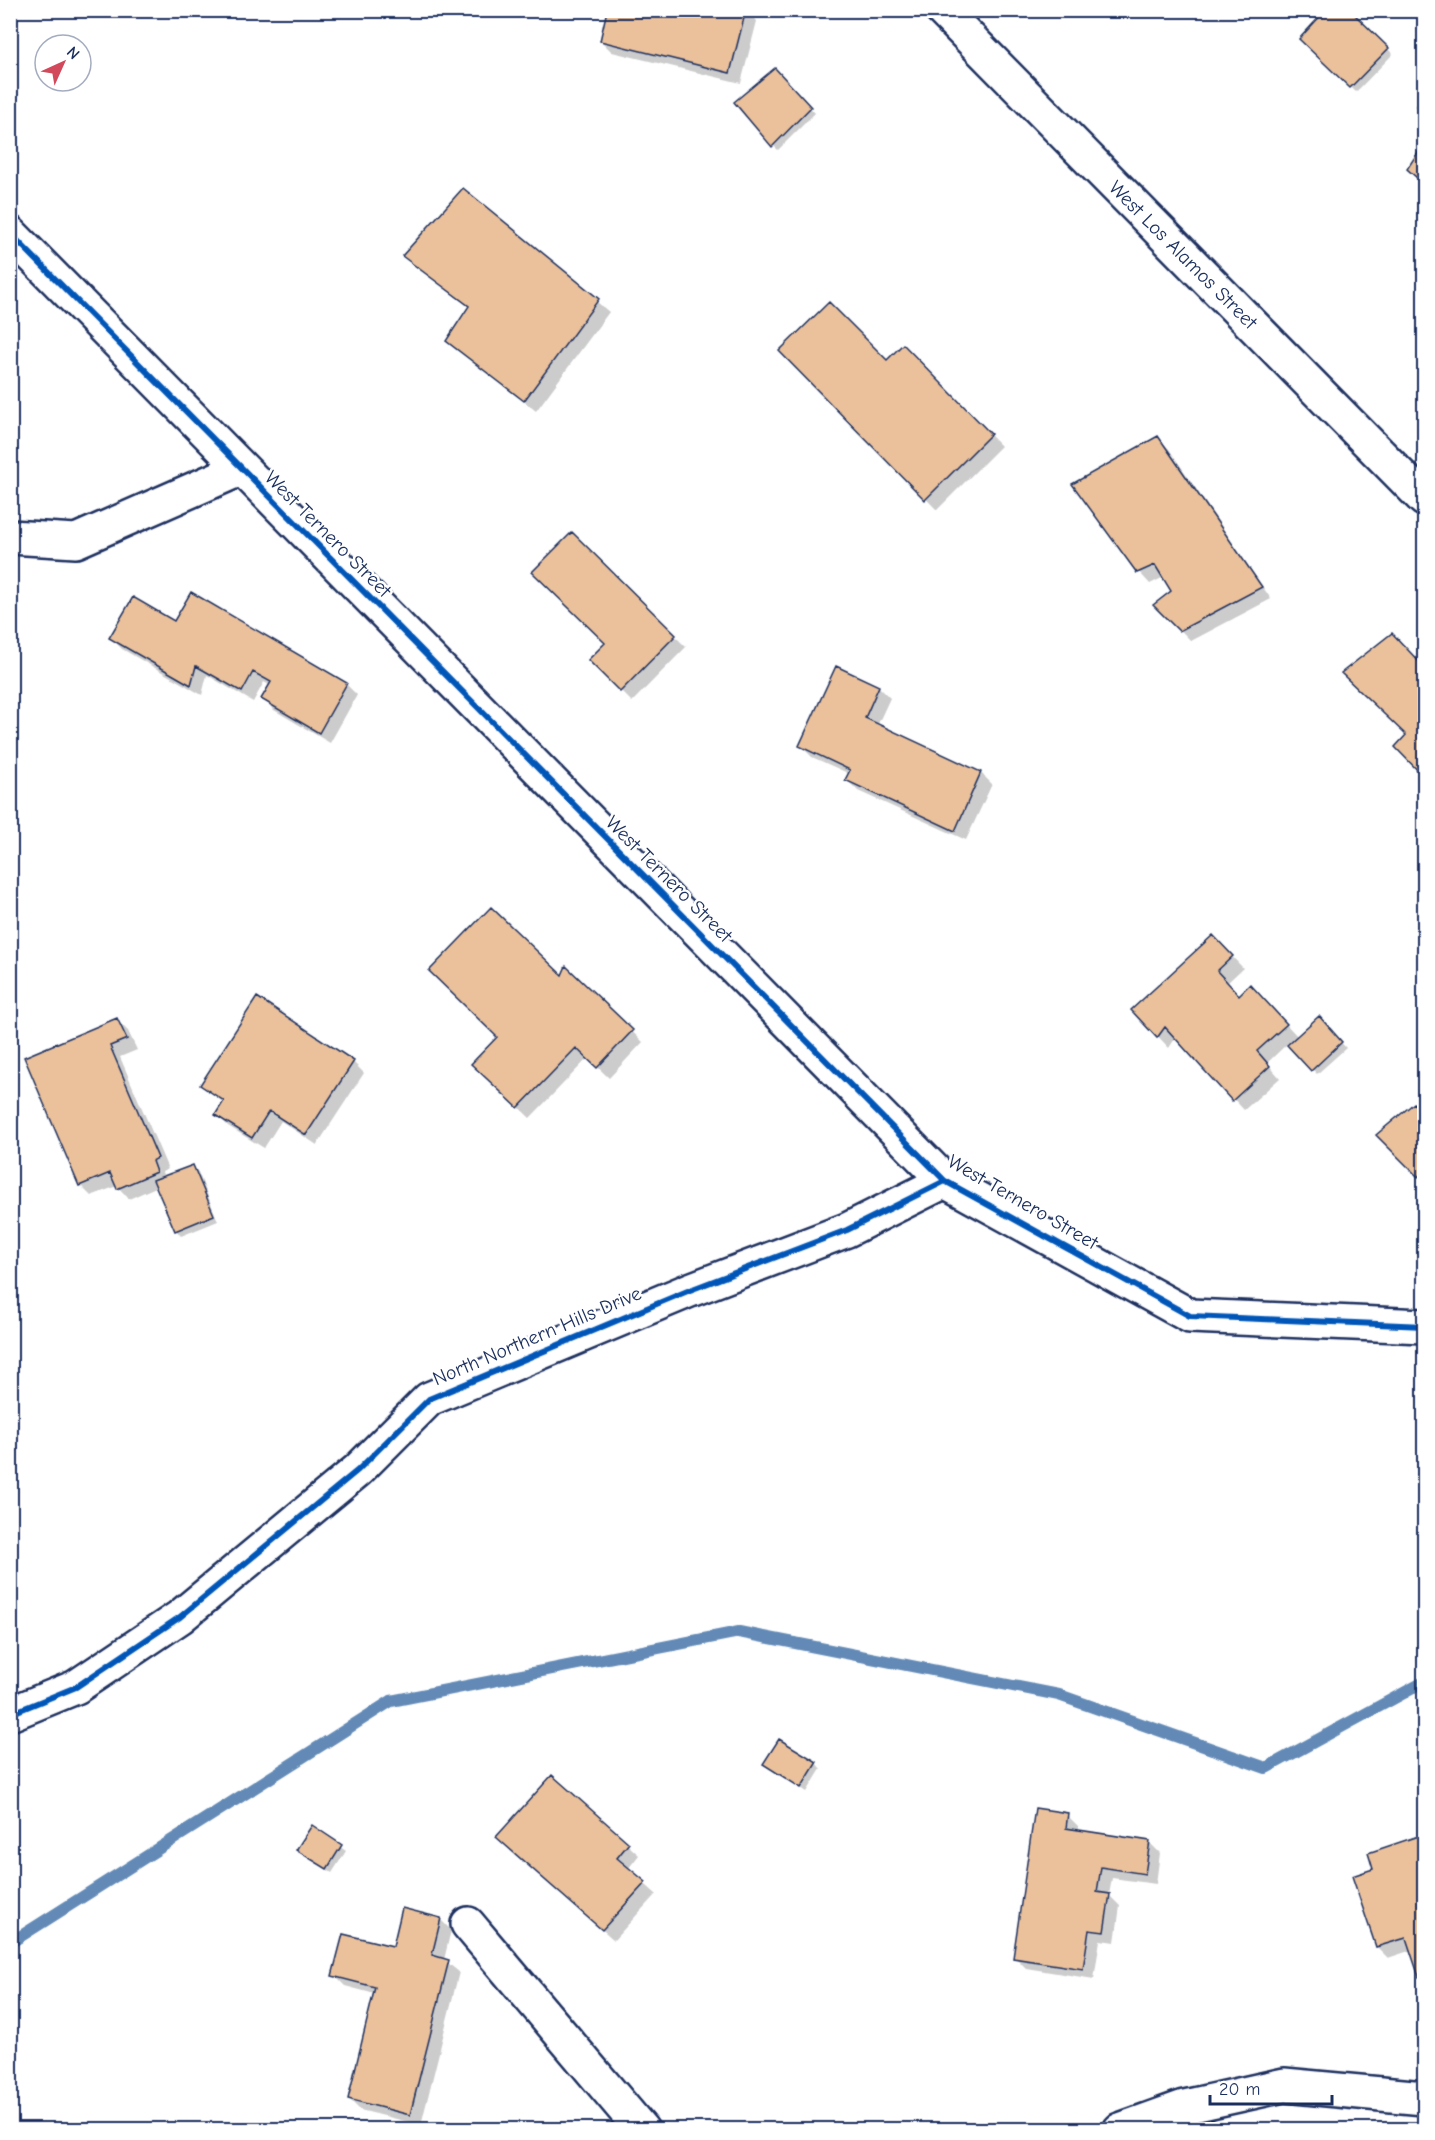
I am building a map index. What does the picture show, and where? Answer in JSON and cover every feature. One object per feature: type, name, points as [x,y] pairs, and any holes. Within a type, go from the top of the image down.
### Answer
[{"type":"street","name":"West Los Alamos Street","points":[[942,10],[1425,499]]},
{"type":"street","name":"West Ternero Street","points":[[10,233],[240,469],[945,1181],[1190,1316],[1425,1326]]},
{"type":"street","points":[[10,537],[76,541],[240,469]]},
{"type":"street","name":"North Northern Hills Drive","points":[[10,1714],[76,1687],[180,1617],[358,1470],[429,1399],[690,1290],[846,1230],[945,1181]]},
{"type":"street","points":[[468,1924],[642,2130]]},
{"type":"street","points":[[1120,2130],[1184,2107],[1284,2085],[1425,2098]]},
{"type":"building","points":[[607,10],[694,10],[706,13],[706,10],[746,10],[730,73],[600,41]]},
{"type":"building","points":[[1326,10],[1350,10],[1389,48],[1350,88],[1299,39]]},
{"type":"building","points":[[775,68],[811,107],[772,147],[734,102]]},
{"type":"building","points":[[1424,91],[1424,109],[1417,106]]},
{"type":"building","points":[[1424,143],[1424,184],[1407,169]]},
{"type":"building","points":[[463,188],[599,299],[524,401],[446,341],[469,306],[402,256]]},
{"type":"building","points":[[829,302],[887,360],[903,344],[991,434],[925,500],[779,351]]},
{"type":"building","points":[[1158,436],[1262,587],[1179,631],[1153,605],[1171,591],[1155,565],[1137,573],[1072,484]]},
{"type":"building","points":[[572,532],[676,635],[620,692],[588,660],[605,643],[532,572]]},
{"type":"building","points":[[191,592],[347,683],[319,733],[261,699],[271,682],[253,672],[242,692],[196,666],[191,685],[109,638],[133,597],[174,621]]},
{"type":"building","points":[[1392,633],[1424,667],[1424,777],[1395,747],[1406,735],[1341,673]]},
{"type":"building","points":[[836,666],[879,686],[865,718],[981,772],[955,831],[845,780],[850,770],[799,746]]},
{"type":"building","points":[[491,907],[562,975],[566,966],[633,1030],[597,1068],[576,1048],[518,1108],[471,1064],[497,1037],[429,971]]},
{"type":"building","points":[[1213,935],[1233,956],[1217,971],[1239,995],[1250,984],[1287,1024],[1257,1051],[1270,1066],[1232,1101],[1165,1027],[1157,1038],[1131,1010]]},
{"type":"building","points":[[257,997],[354,1061],[306,1135],[269,1111],[252,1138],[215,1115],[224,1101],[200,1085]]},
{"type":"building","points":[[1319,1016],[1342,1042],[1311,1071],[1287,1045]]},
{"type":"building","points":[[117,1018],[127,1039],[110,1046],[158,1158],[152,1161],[156,1172],[117,1189],[110,1173],[79,1186],[24,1057]]},
{"type":"building","points":[[1414,1103],[1424,1116],[1424,1170],[1418,1177],[1376,1135]]},
{"type":"building","points":[[193,1165],[214,1215],[175,1231],[153,1180]]},
{"type":"building","points":[[779,1739],[817,1762],[801,1788],[763,1764]]},
{"type":"building","points":[[552,1775],[629,1843],[617,1858],[646,1882],[602,1930],[496,1837]]},
{"type":"building","points":[[1035,1808],[1068,1813],[1066,1828],[1150,1841],[1145,1874],[1101,1867],[1097,1892],[1110,1894],[1104,1932],[1089,1930],[1083,1969],[1013,1958]]},
{"type":"building","points":[[312,1825],[342,1845],[327,1869],[296,1850]]},
{"type":"building","points":[[1424,1834],[1424,1975],[1419,1977],[1406,1938],[1376,1947],[1352,1876],[1373,1869],[1368,1853]]},
{"type":"building","points":[[402,1908],[441,1918],[432,1955],[449,1960],[410,2115],[348,2099],[375,1987],[332,1976],[343,1934],[393,1946]]},
{"type":"waterway","points":[[10,1943],[391,1701],[739,1632],[1059,1695],[1266,1768],[1424,1682]]},
{"type":"cycle path","points":[[10,233],[945,1181],[1190,1316],[1424,1326]]},
{"type":"cycle path","points":[[10,1714],[76,1687],[180,1617],[358,1470],[429,1399],[690,1290],[847,1230],[945,1181]]}]
